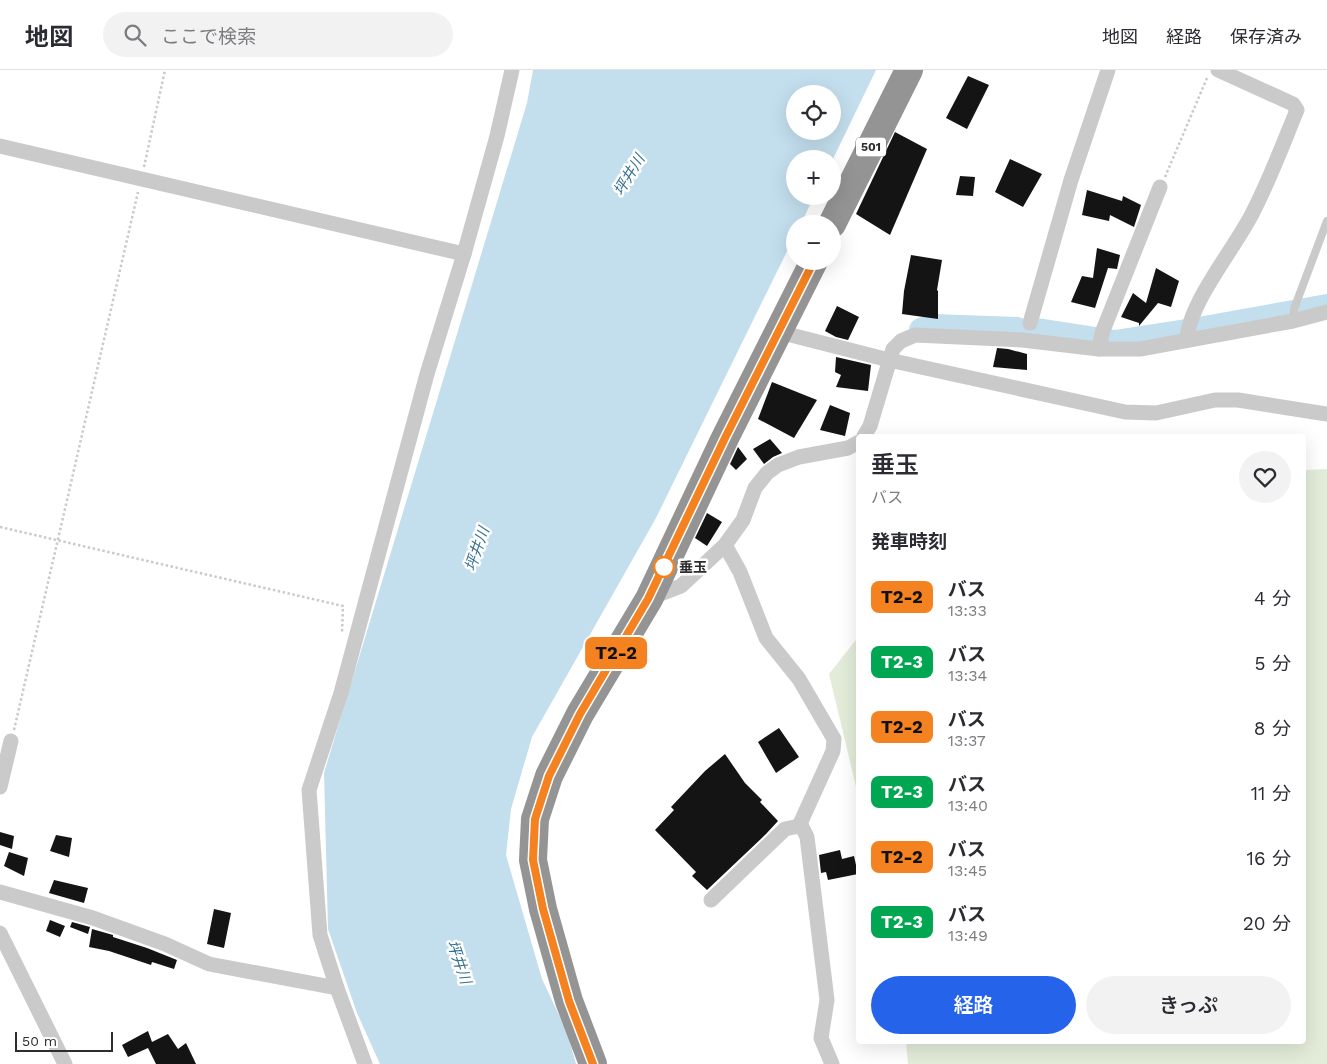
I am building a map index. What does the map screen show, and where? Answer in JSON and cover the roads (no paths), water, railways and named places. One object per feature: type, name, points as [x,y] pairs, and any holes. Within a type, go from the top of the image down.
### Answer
[{"type":"highway","name":"501","points":[[836,215],[909,70]]},
{"type":"highway","points":[[593,1064],[569,1001],[543,909],[533,860],[535,819],[549,776],[580,714],[648,599],[725,438],[810,270]]},
{"type":"street","points":[[365,1064],[320,935],[309,790],[341,693],[427,374],[464,254],[497,136],[512,70]]},
{"type":"street","points":[[1030,323],[1071,180],[1108,70]]},
{"type":"street","points":[[1187,334],[1196,306],[1253,212],[1297,110],[1293,104],[1218,70]]},
{"type":"street","points":[[0,146],[464,254]]},
{"type":"street","points":[[1100,341],[1160,187]]},
{"type":"street","points":[[865,434],[870,426],[893,349],[901,341],[915,335],[1022,340],[1100,341],[1140,349],[1187,334],[1294,315],[1327,312]]},
{"type":"street","points":[[779,332],[889,360],[1125,412],[1156,413],[1215,400],[1238,400],[1327,414]]},
{"type":"street","points":[[648,599],[681,586],[725,545],[743,520],[755,488],[767,473],[778,465],[799,458],[848,448],[856,444]]},
{"type":"street","points":[[725,545],[740,572],[766,638],[800,679],[834,738],[833,751],[799,826]]},
{"type":"street","points":[[0,787],[12,741]]},
{"type":"street","points":[[711,900],[785,829],[799,826]]},
{"type":"street","points":[[799,826],[802,827],[807,837],[827,1000],[822,1038],[832,1064]]},
{"type":"street","points":[[0,892],[92,918],[165,944],[209,964],[337,988]]},
{"type":"street","points":[[0,933],[65,1064]]},
{"type":"lane","points":[[1294,315],[1327,221]]},
{"type":"water","name":"坪井川","points":[[533,70],[876,70],[837,150],[786,150],[786,205],[810,205],[805,215],[786,215],[786,253],[656,518],[532,737],[511,809],[506,855],[542,979],[567,1032],[576,1064],[380,1064],[357,1013],[328,929],[324,773],[527,103]]},
{"type":"waterway","points":[[1031,329],[1115,342],[1327,306]]},
{"type":"waterway","points":[[921,330],[933,326],[1017,329]]},
{"type":"place","name":"垂玉","points":[[664,567]]}]
